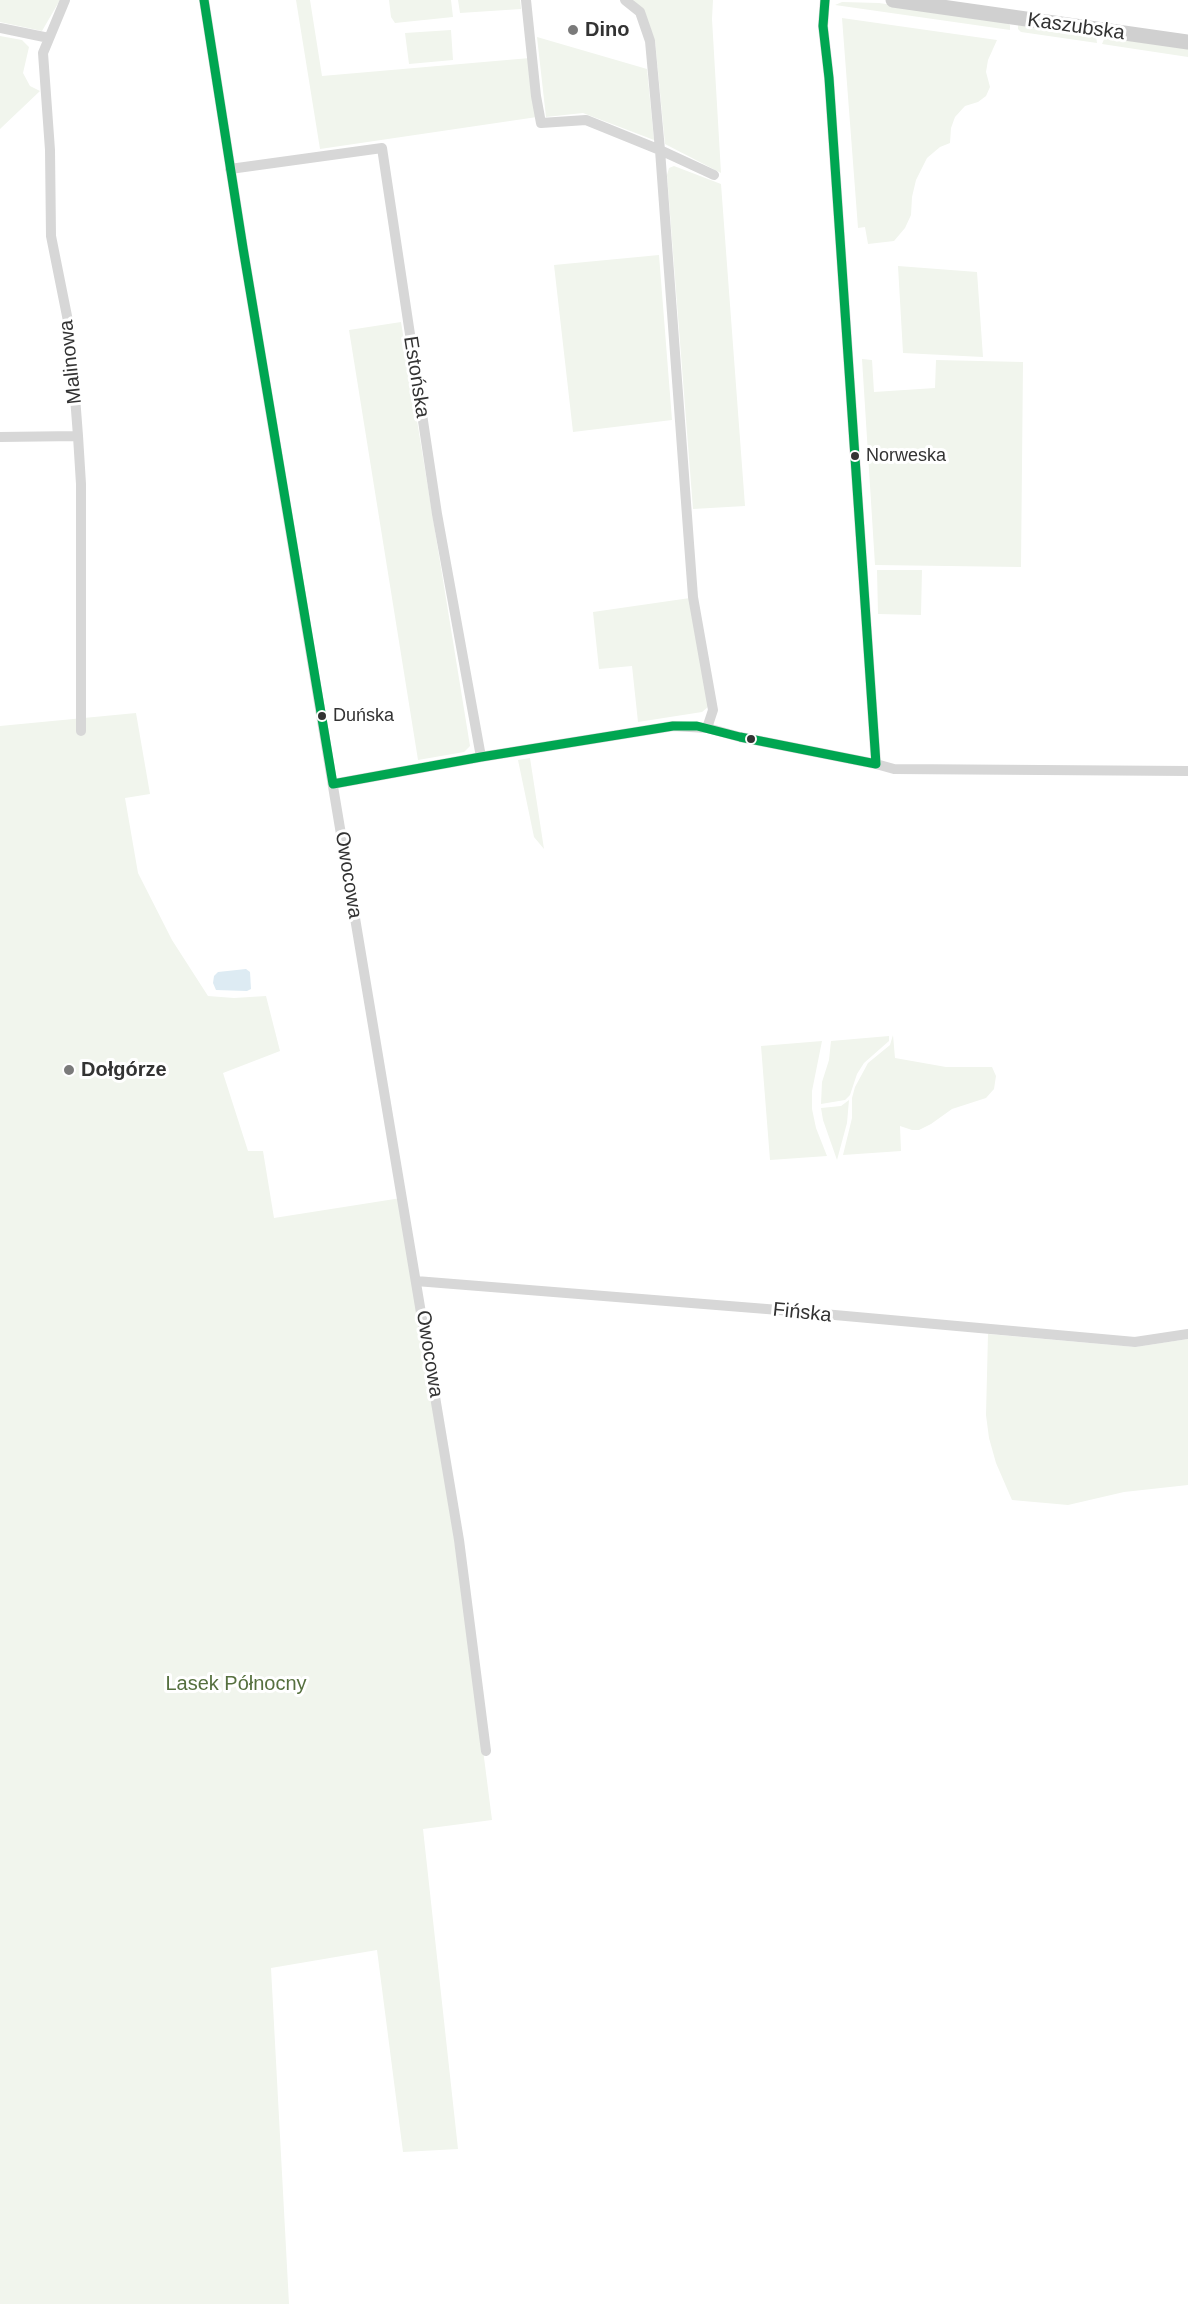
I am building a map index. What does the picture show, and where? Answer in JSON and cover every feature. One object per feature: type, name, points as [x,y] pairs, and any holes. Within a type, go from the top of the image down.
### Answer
[{"type":"main road","name":"Kaszubska","points":[[893,0],[1188,42]]},
{"type":"street","name":"Malinowa","points":[[65,0],[43,53],[50,150],[51,236],[70,331],[81,484],[81,731]]},
{"type":"street","name":"Owocowa","points":[[204,0],[230,169],[459,1540],[486,1751]]},
{"type":"street","points":[[526,0],[541,123],[586,120],[660,150],[714,176]]},
{"type":"street","points":[[625,0],[640,12],[650,41],[693,597],[713,710],[707,728]]},
{"type":"street","points":[[825,0],[823,26],[829,78],[876,764]]},
{"type":"street","points":[[0,28],[49,38]]},
{"type":"street","name":"Estońska","points":[[230,169],[382,148],[437,514],[481,757]]},
{"type":"street","points":[[0,437],[78,436]]},
{"type":"street","points":[[333,784],[663,726],[707,728],[740,737],[876,764],[894,770],[1188,771]]},
{"type":"street","name":"Fińska","points":[[416,1281],[1135,1341],[1188,1334]]},
{"type":"green space","points":[[0,0],[60,0],[42,31],[0,22]]},
{"type":"green space","points":[[296,0],[310,0],[322,76],[530,58],[537,117],[320,149]]},
{"type":"green space","points":[[389,0],[451,0],[453,17],[395,23],[391,17]]},
{"type":"green space","points":[[458,0],[520,0],[521,9],[460,13]]},
{"type":"green space","points":[[633,0],[713,0],[712,19],[721,173],[665,144],[655,40]]},
{"type":"green space","points":[[842,2],[879,3],[1007,22],[1010,30],[835,5]]},
{"type":"green space","points":[[842,18],[997,40],[988,60],[986,72],[990,87],[986,96],[978,102],[965,106],[955,117],[951,128],[950,143],[940,147],[927,158],[916,180],[911,215],[905,228],[894,241],[868,244],[865,227],[858,228]]},
{"type":"green space","points":[[1018,25],[1096,36],[1097,43],[1021,32]]},
{"type":"green space","points":[[451,30],[453,60],[409,64],[405,33]]},
{"type":"green space","points":[[0,36],[22,40],[29,47],[23,73],[30,86],[40,91],[0,129]]},
{"type":"green space","points":[[537,37],[647,69],[654,140],[583,113],[546,117]]},
{"type":"green space","points":[[1105,37],[1188,47],[1188,57],[1102,44]]},
{"type":"green space","points":[[674,166],[721,184],[745,506],[693,509],[667,175],[669,168]]},
{"type":"green space","points":[[659,255],[672,420],[573,432],[554,265]]},
{"type":"green space","points":[[898,266],[977,272],[983,357],[903,353]]},
{"type":"green space","points":[[401,322],[470,746],[464,752],[418,760],[349,330]]},
{"type":"green space","points":[[862,359],[872,360],[874,392],[935,388],[936,360],[1023,362],[1021,567],[875,565]]},
{"type":"green space","points":[[877,570],[922,570],[921,615],[878,614]]},
{"type":"green space","points":[[690,598],[708,707],[702,712],[638,722],[632,666],[599,669],[593,612]]},
{"type":"green space","name":"Lasek Północny","points":[[136,713],[150,794],[125,798],[138,873],[172,940],[208,996],[234,998],[266,996],[280,1051],[223,1073],[248,1151],[263,1151],[274,1218],[401,1198],[465,1609],[492,1820],[423,1829],[458,2149],[403,2152],[377,1950],[271,1968],[289,2304],[0,2304],[0,726]]},
{"type":"green space","points":[[530,758],[544,849],[534,837],[518,760]]},
{"type":"green space","points":[[893,1035],[895,1058],[946,1067],[992,1067],[996,1076],[994,1089],[986,1098],[952,1109],[919,1130],[900,1126],[901,1151],[843,1155],[852,1118],[852,1098],[855,1087],[868,1063],[890,1045]]},
{"type":"green space","points":[[889,1036],[889,1041],[864,1063],[857,1074],[850,1095],[845,1100],[821,1104],[822,1082],[829,1060],[831,1041]]},
{"type":"green space","points":[[822,1041],[812,1091],[812,1109],[816,1128],[827,1156],[770,1160],[761,1046]]},
{"type":"green space","points":[[849,1100],[847,1123],[837,1160],[821,1108],[841,1106]]},
{"type":"green space","points":[[988,1334],[1135,1347],[1188,1339],[1188,1485],[1124,1492],[1068,1505],[1012,1500],[996,1463],[989,1438],[986,1415]]},
{"type":"shaded area","points":[[246,969],[250,972],[251,989],[247,991],[216,990],[213,983],[214,976],[218,972]]},
{"type":"transit line","points":[[204,0],[333,784],[673,726],[697,726],[740,737],[876,764],[829,78],[823,26],[825,0]]},
{"type":"place","name":"Dino","points":[[573,30]]},
{"type":"place","name":"Norweska","points":[[855,456]]},
{"type":"place","name":"Duńska","points":[[322,716]]},
{"type":"place","name":"Dołgórze","points":[[69,1070]]}]
